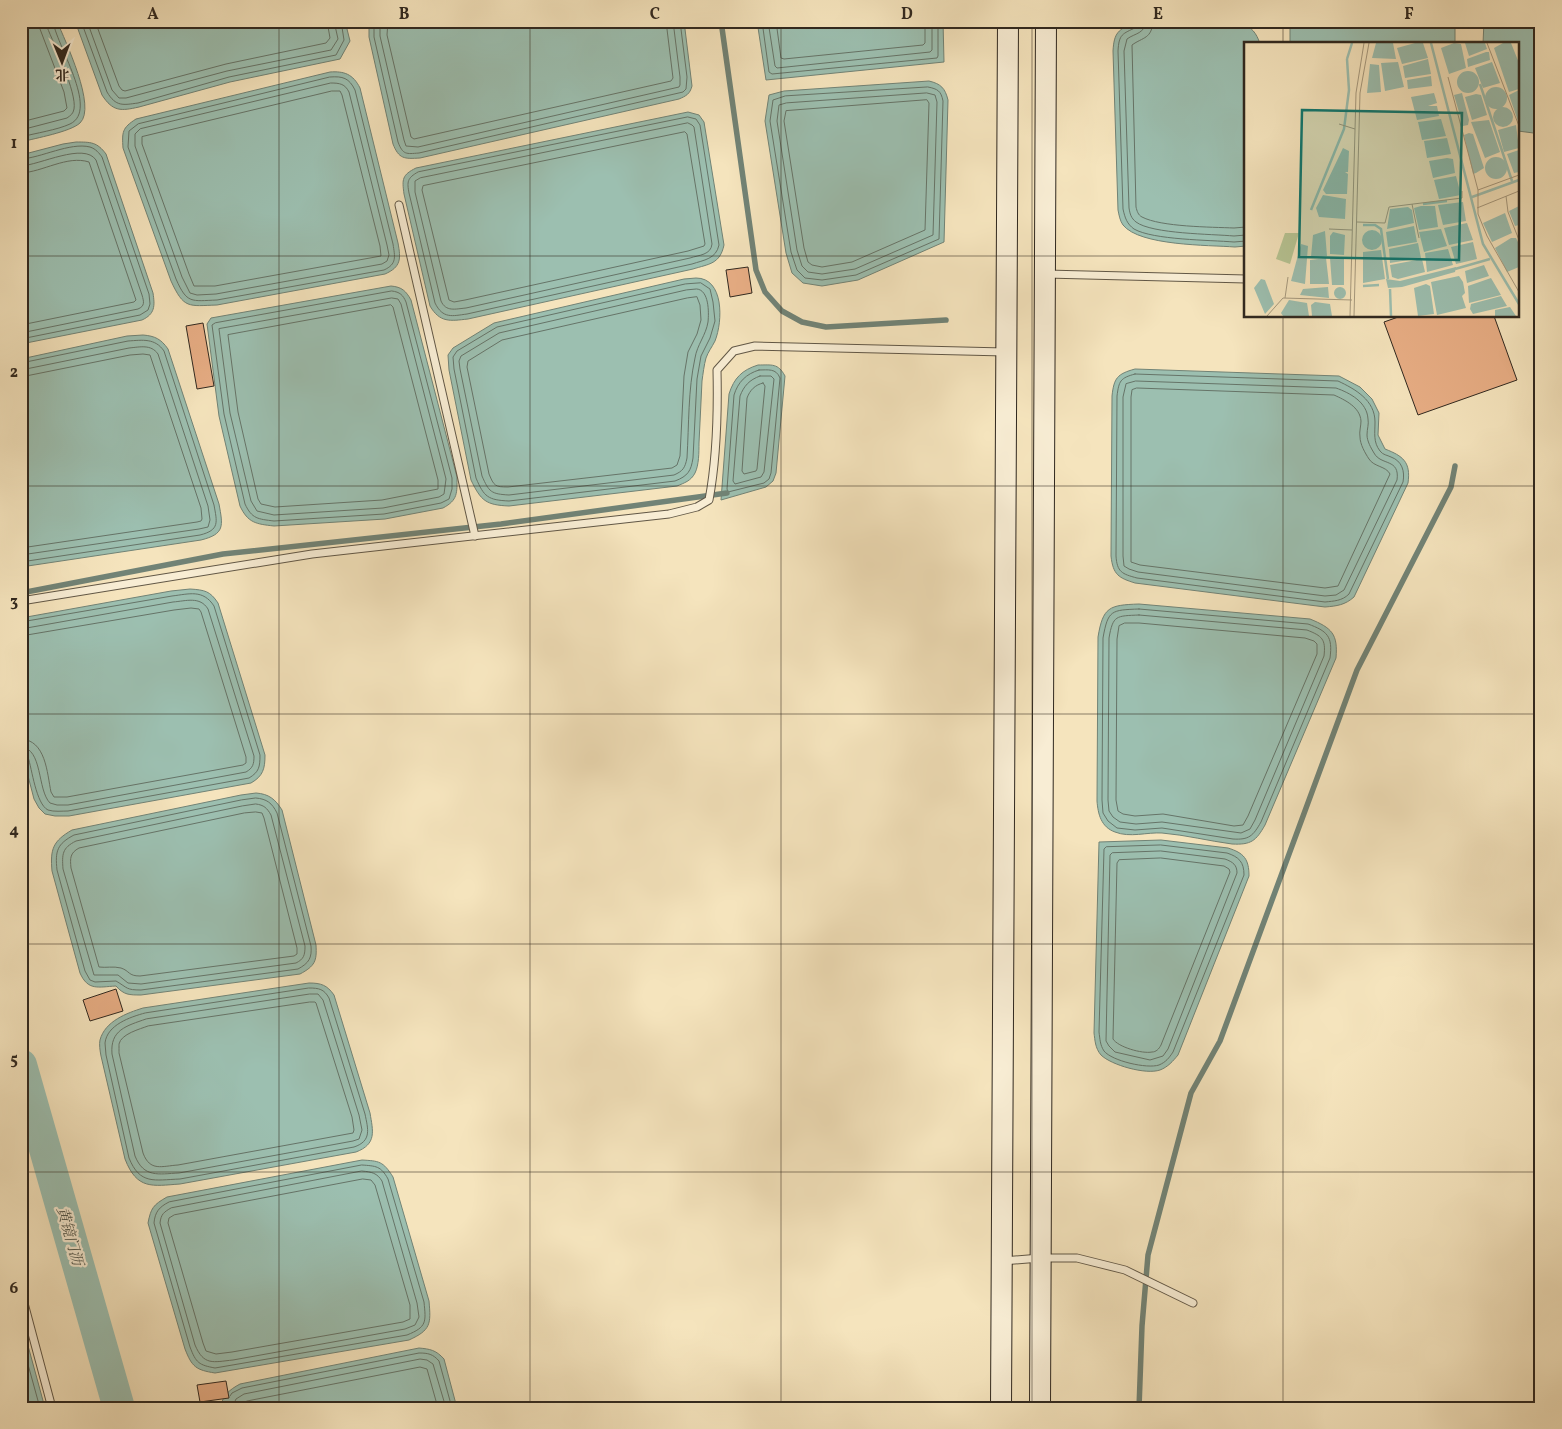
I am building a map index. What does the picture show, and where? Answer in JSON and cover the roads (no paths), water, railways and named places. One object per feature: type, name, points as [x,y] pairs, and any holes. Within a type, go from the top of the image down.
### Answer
[{"type":"main road","points":[[1001,1408],[1008,21]]},
{"type":"main road","points":[[1040,1408],[1046,21]]},
{"type":"lane","points":[[399,205],[475,536]]},
{"type":"lane","points":[[1044,274],[1244,279]]},
{"type":"lane","points":[[21,601],[312,554],[669,514],[697,507],[710,500],[713,480],[718,405],[717,370],[734,351],[754,346],[1005,352]]},
{"type":"lane","points":[[1002,1261],[1077,1258],[1125,1270],[1193,1303]]},
{"type":"lane","points":[[21,1292],[52,1408]]},
{"type":"water","points":[[21,21],[57,21],[78,74],[85,103],[84,115],[80,123],[61,132],[21,142]]},
{"type":"water","points":[[75,21],[345,21],[350,41],[340,59],[230,82],[139,107],[118,109],[110,105],[102,95]]},
{"type":"water","points":[[369,21],[684,21],[692,86],[687,94],[679,99],[420,158],[406,158],[398,153],[393,144],[369,37]]},
{"type":"water","points":[[757,21],[943,21],[944,62],[766,80]]},
{"type":"water","points":[[1290,21],[1455,21],[1455,42],[1290,42]]},
{"type":"water","points":[[1484,21],[1541,21],[1541,134],[1520,131],[1520,42],[1483,42]]},
{"type":"water","points":[[1135,23],[1238,23],[1249,27],[1257,36],[1259,42],[1244,42],[1244,246],[1192,245],[1159,241],[1132,232],[1120,220],[1118,210],[1113,51],[1114,40],[1118,32]]},
{"type":"water","points":[[330,72],[348,74],[360,88],[398,243],[399,262],[385,274],[217,305],[199,306],[188,304],[180,297],[171,281],[123,148],[125,128],[136,119]]},
{"type":"water","points":[[929,81],[942,87],[948,100],[944,242],[858,280],[822,286],[803,283],[792,273],[786,253],[765,121],[769,95],[784,91]]},
{"type":"water","points":[[688,112],[699,115],[704,122],[724,245],[717,260],[693,269],[468,319],[446,320],[434,312],[430,306],[404,194],[403,181],[408,173],[416,168]]},
{"type":"water","points":[[76,142],[93,144],[100,147],[106,154],[153,293],[153,309],[142,320],[21,344],[21,155]]},
{"type":"water","points":[[696,278],[705,280],[712,285],[719,302],[720,312],[718,333],[704,367],[699,458],[695,473],[691,478],[677,486],[509,506],[490,503],[481,497],[471,480],[449,370],[448,355],[453,348],[494,323],[684,279]]},
{"type":"water","points":[[391,286],[403,290],[411,300],[457,477],[456,496],[452,502],[443,508],[385,519],[274,526],[253,522],[246,516],[240,506],[219,416],[207,324],[211,318]]},
{"type":"water","points":[[143,335],[157,339],[168,349],[219,504],[221,523],[218,532],[209,538],[201,540],[21,567],[21,359],[127,336]]},
{"type":"water","points":[[758,365],[777,367],[785,376],[776,473],[773,481],[766,487],[721,500],[729,394],[733,383],[739,375],[747,369]]},
{"type":"water","points":[[1135,369],[1339,376],[1360,387],[1372,399],[1379,413],[1378,435],[1385,449],[1401,457],[1407,465],[1409,476],[1408,483],[1354,597],[1341,605],[1325,607],[1135,583],[1115,572],[1111,556],[1112,396],[1115,381],[1120,375]]},
{"type":"water","points":[[190,589],[207,592],[218,603],[265,755],[264,768],[261,775],[251,783],[69,816],[45,814],[34,799],[21,749],[21,618]]},
{"type":"water","points":[[1139,604],[1310,619],[1328,629],[1334,637],[1336,658],[1265,825],[1259,835],[1248,843],[1232,844],[1162,833],[1121,834],[1110,830],[1101,820],[1097,801],[1098,637],[1102,619],[1109,610],[1121,605]]},
{"type":"water","points":[[256,793],[271,798],[282,810],[316,945],[316,955],[312,966],[300,974],[141,995],[127,994],[116,986],[94,987],[86,983],[80,973],[52,871],[52,851],[57,842],[72,830]]},
{"type":"water","points":[[1161,840],[1233,850],[1242,855],[1247,861],[1249,876],[1178,1055],[1163,1069],[1146,1071],[1129,1068],[1106,1059],[1099,1052],[1096,1044],[1094,1033],[1099,842]]},
{"type":"water","points":[[309,983],[323,985],[334,995],[370,1113],[372,1136],[367,1145],[356,1152],[180,1184],[153,1185],[140,1181],[130,1169],[125,1159],[101,1054],[100,1040],[107,1028],[124,1015],[143,1008]]},
{"type":"water","points":[[362,1160],[380,1163],[393,1177],[429,1301],[430,1315],[426,1329],[409,1340],[215,1373],[203,1371],[196,1367],[185,1349],[148,1223],[153,1207],[167,1197]]},
{"type":"water","points":[[21,1320],[45,1408],[21,1408]]},
{"type":"water","points":[[419,1348],[433,1350],[444,1359],[457,1408],[220,1408],[227,1393],[240,1384]]},
{"type":"waterway","points":[[721,21],[756,270],[765,292],[782,311],[802,322],[826,327],[946,320]]},
{"type":"waterway","points":[[1139,1408],[1142,1326],[1148,1255],[1191,1093],[1220,1041],[1357,670],[1451,487],[1455,466]]},
{"type":"waterway","points":[[21,593],[223,554],[501,524],[727,493]]},
{"type":"waterway","name":"黄镜门沥","points":[[21,1065],[119,1408]]}]
